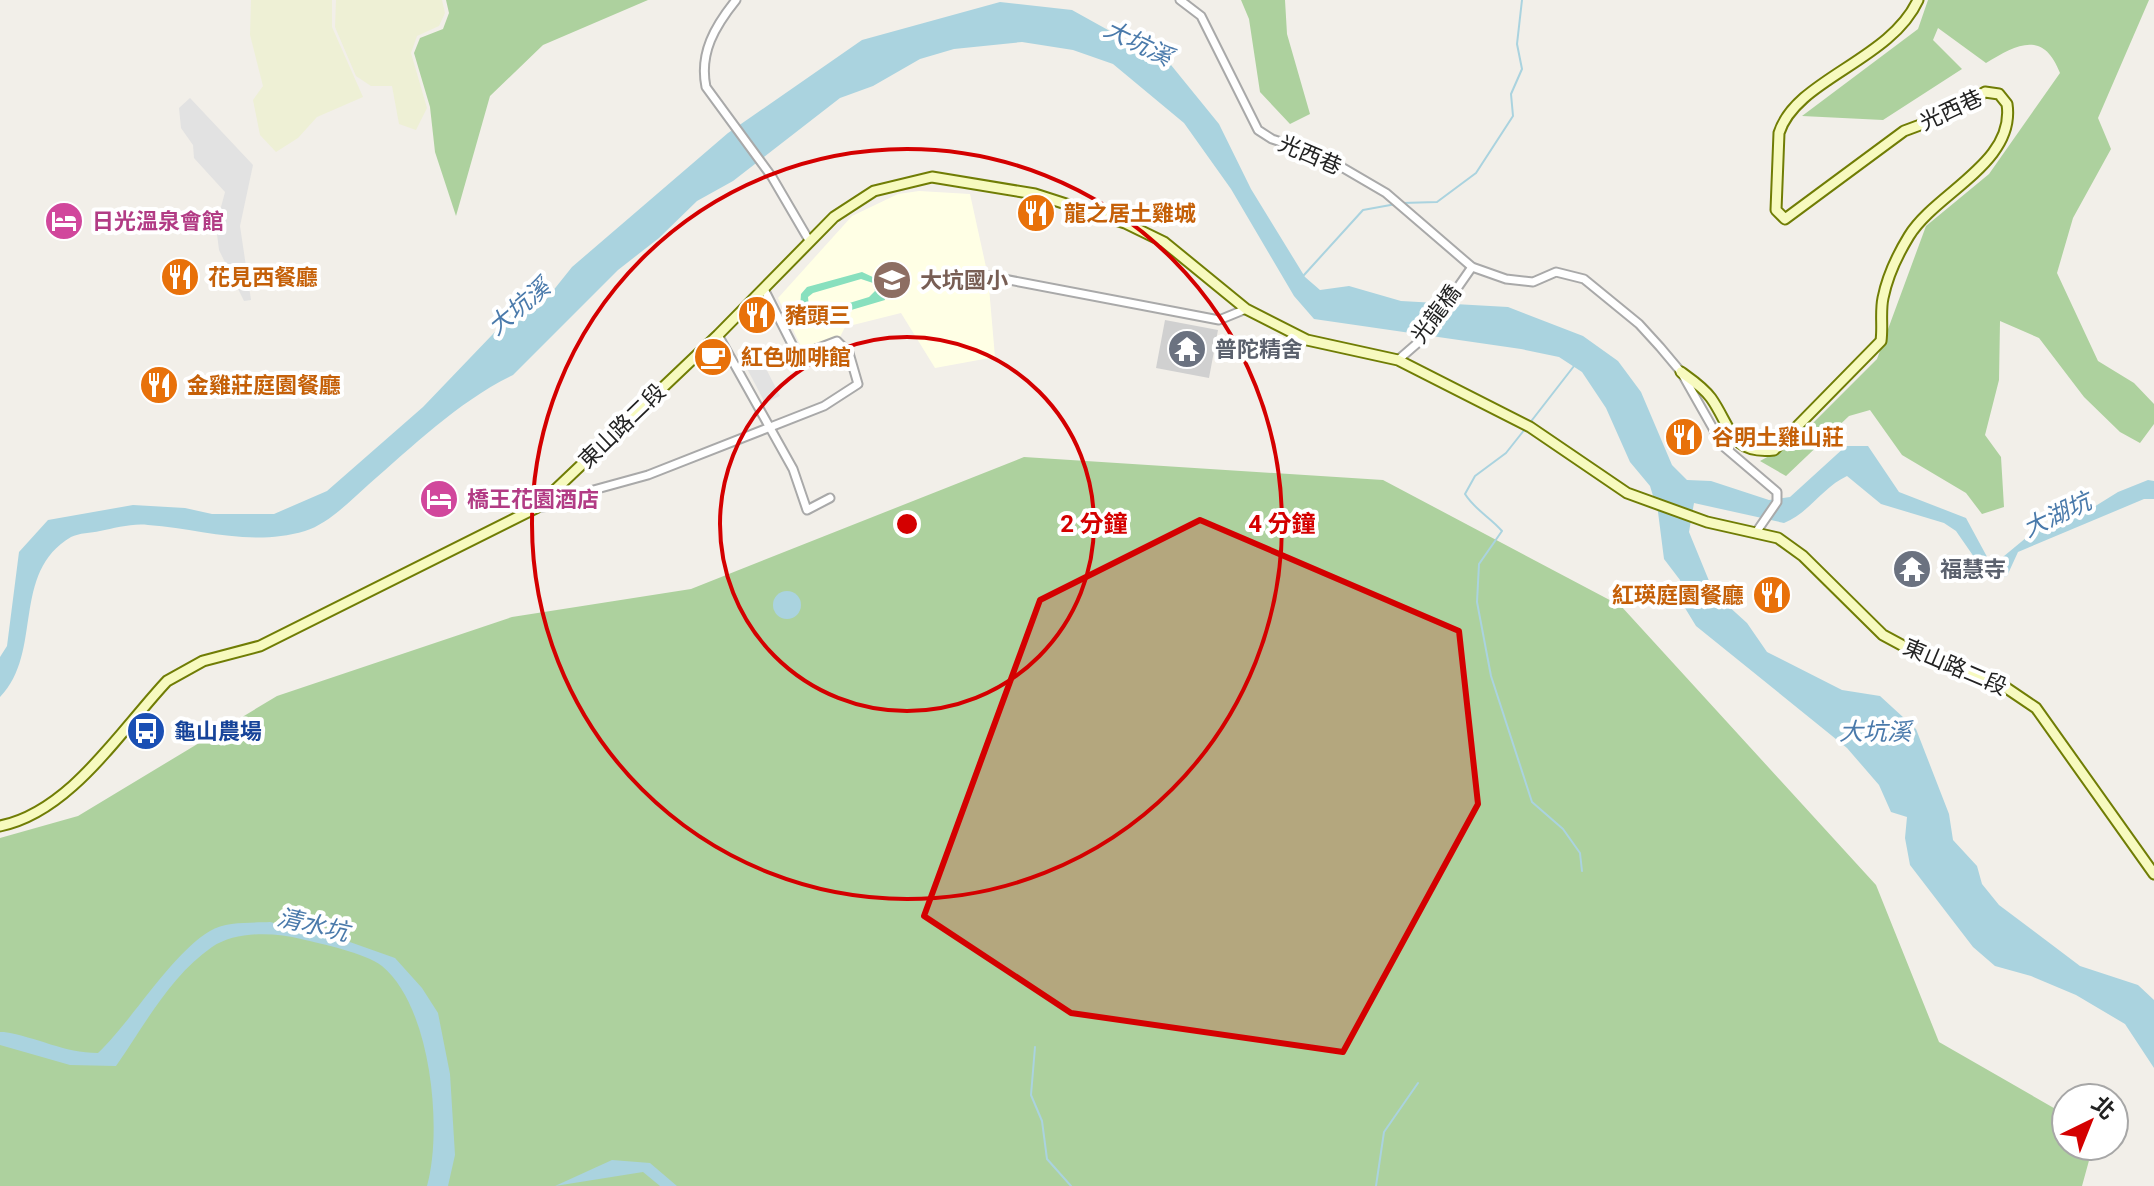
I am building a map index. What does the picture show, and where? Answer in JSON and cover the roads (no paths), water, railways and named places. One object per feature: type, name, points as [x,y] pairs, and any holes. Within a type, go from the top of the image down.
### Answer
[{"type":"main road","name":"光西巷","points":[[1681,372],[1711,398],[1737,442],[1749,450],[1774,450],[1881,341],[1882,301],[1908,237],[1927,212],[1978,172],[2004,134],[2007,104],[1999,94],[1985,92],[1947,115],[1904,131],[1785,219],[1776,210],[1777,143],[1782,121],[1895,34],[1918,0]]},
{"type":"main road","name":"東山路二段","points":[[0,826],[36,816],[60,798],[167,681],[186,669],[260,646],[536,508],[854,201],[874,191],[932,177],[978,183],[1066,202],[1125,223],[1164,242],[1246,309],[1307,340],[1398,360],[1530,427],[1627,493],[1707,522],[1778,538],[1803,556],[1883,635],[1922,656],[2002,685],[2036,708],[2154,874]]},
{"type":"street","points":[[736,0],[713,31],[703,69],[706,87],[772,177],[810,242]]},
{"type":"street","name":"光西巷","points":[[1180,0],[1201,16],[1258,130],[1272,139],[1321,155],[1386,193],[1472,267],[1506,279],[1533,282],[1556,272],[1584,279],[1639,324],[1681,372],[1723,446],[1777,492],[1777,502],[1757,531]]},
{"type":"street","name":"光龍橋","points":[[1398,360],[1421,340],[1472,267]]},
{"type":"street","points":[[988,276],[1219,320],[1246,309]]},
{"type":"street","points":[[536,508],[555,505],[557,500],[648,475],[824,406],[858,384],[849,353],[837,341],[798,356],[764,289]]},
{"type":"street","points":[[718,335],[793,469],[807,510],[830,498]]},
{"type":"water","name":"大坑溪","points":[[1000,2],[1072,10],[1171,65],[1219,124],[1251,189],[1305,277],[1320,290],[1349,286],[1401,301],[1508,307],[1583,336],[1618,361],[1641,392],[1672,465],[1687,480],[1711,481],[1769,500],[1790,497],[1846,446],[1868,446],[1899,492],[1966,518],[1992,566],[2038,528],[2081,515],[2118,492],[2148,480],[2154,481],[2154,499],[2144,499],[2018,552],[2007,576],[1990,580],[1956,531],[1944,523],[1881,504],[1847,476],[1784,523],[1694,503],[1689,532],[1714,593],[1747,623],[1767,652],[1842,690],[1880,696],[1916,729],[1949,814],[1953,840],[1977,866],[1982,884],[1999,905],[2080,966],[2138,985],[2154,1000],[2154,1068],[2125,1024],[2076,995],[2031,976],[1995,966],[1973,947],[1910,865],[1905,838],[1907,817],[1891,812],[1879,785],[1847,748],[1696,626],[1685,608],[1680,580],[1664,559],[1658,512],[1650,486],[1630,462],[1606,408],[1582,372],[1559,357],[1521,349],[1314,319],[1294,296],[1231,189],[1184,123],[1113,64],[1073,50],[1022,42],[954,49],[920,59],[873,86],[840,98],[733,181],[697,201],[659,238],[618,270],[513,375],[455,411],[314,528],[285,536],[245,537],[136,525],[71,537],[52,552],[40,571],[21,658],[13,679],[0,697],[0,657],[7,646],[19,552],[48,520],[133,505],[185,508],[212,514],[274,514],[327,491],[423,407],[514,312],[540,307],[572,267],[728,133],[862,40]]},
{"type":"water","points":[[787,591],[797,595],[801,605],[797,615],[787,619],[777,615],[773,605],[777,595]]},
{"type":"water","points":[[270,922],[347,941],[395,958],[422,988],[438,1013],[450,1074],[455,1155],[448,1186],[427,1186],[432,1162],[433,1102],[422,1038],[412,1009],[399,985],[382,966],[354,953],[279,935],[255,934],[222,942],[183,972],[116,1066],[70,1065],[0,1045],[0,1032],[4,1032],[98,1053],[166,971],[195,942],[224,926]]},
{"type":"water","points":[[612,1160],[650,1163],[677,1186],[660,1186],[643,1172],[555,1186]]},
{"type":"waterway","points":[[1402,203],[1437,202],[1476,173],[1513,116],[1511,94],[1522,69],[1517,44],[1522,0]]},
{"type":"waterway","points":[[1304,275],[1363,210],[1396,204]]},
{"type":"waterway","points":[[1529,424],[1574,366]]},
{"type":"waterway","points":[[1525,429],[1506,453],[1475,476],[1465,494],[1502,531],[1479,564],[1477,602],[1491,676],[1532,802],[1563,829],[1580,853],[1582,871]]},
{"type":"waterway","points":[[1035,1047],[1031,1095],[1042,1121],[1047,1159],[1071,1186]]},
{"type":"waterway","points":[[1376,1186],[1384,1132],[1418,1083]]},
{"type":"place","name":"龍之居土雞城","points":[[1036,213]]},
{"type":"place","name":"日光溫泉會館","points":[[64,221]]},
{"type":"place","name":"花見西餐廳","points":[[180,277]]},
{"type":"place","name":"大坑國小","points":[[892,280]]},
{"type":"place","name":"豬頭三","points":[[757,315]]},
{"type":"place","name":"普陀精舍","points":[[1187,349]]},
{"type":"place","name":"紅色咖啡館","points":[[713,357]]},
{"type":"place","name":"金雞莊庭園餐廳","points":[[159,385]]},
{"type":"place","name":"谷明土雞山莊","points":[[1684,437]]},
{"type":"place","name":"橋王花園酒店","points":[[439,499]]},
{"type":"place","name":"福慧寺","points":[[1912,569]]},
{"type":"place","name":"紅瑛庭園餐廳","points":[[1772,595]]},
{"type":"place","name":"龜山農場","points":[[146,731]]},
{"type":"water label","name":"大湖坑","points":[[2057,515]]},
{"type":"water label","name":"清水坑","points":[[313,925]]}]
